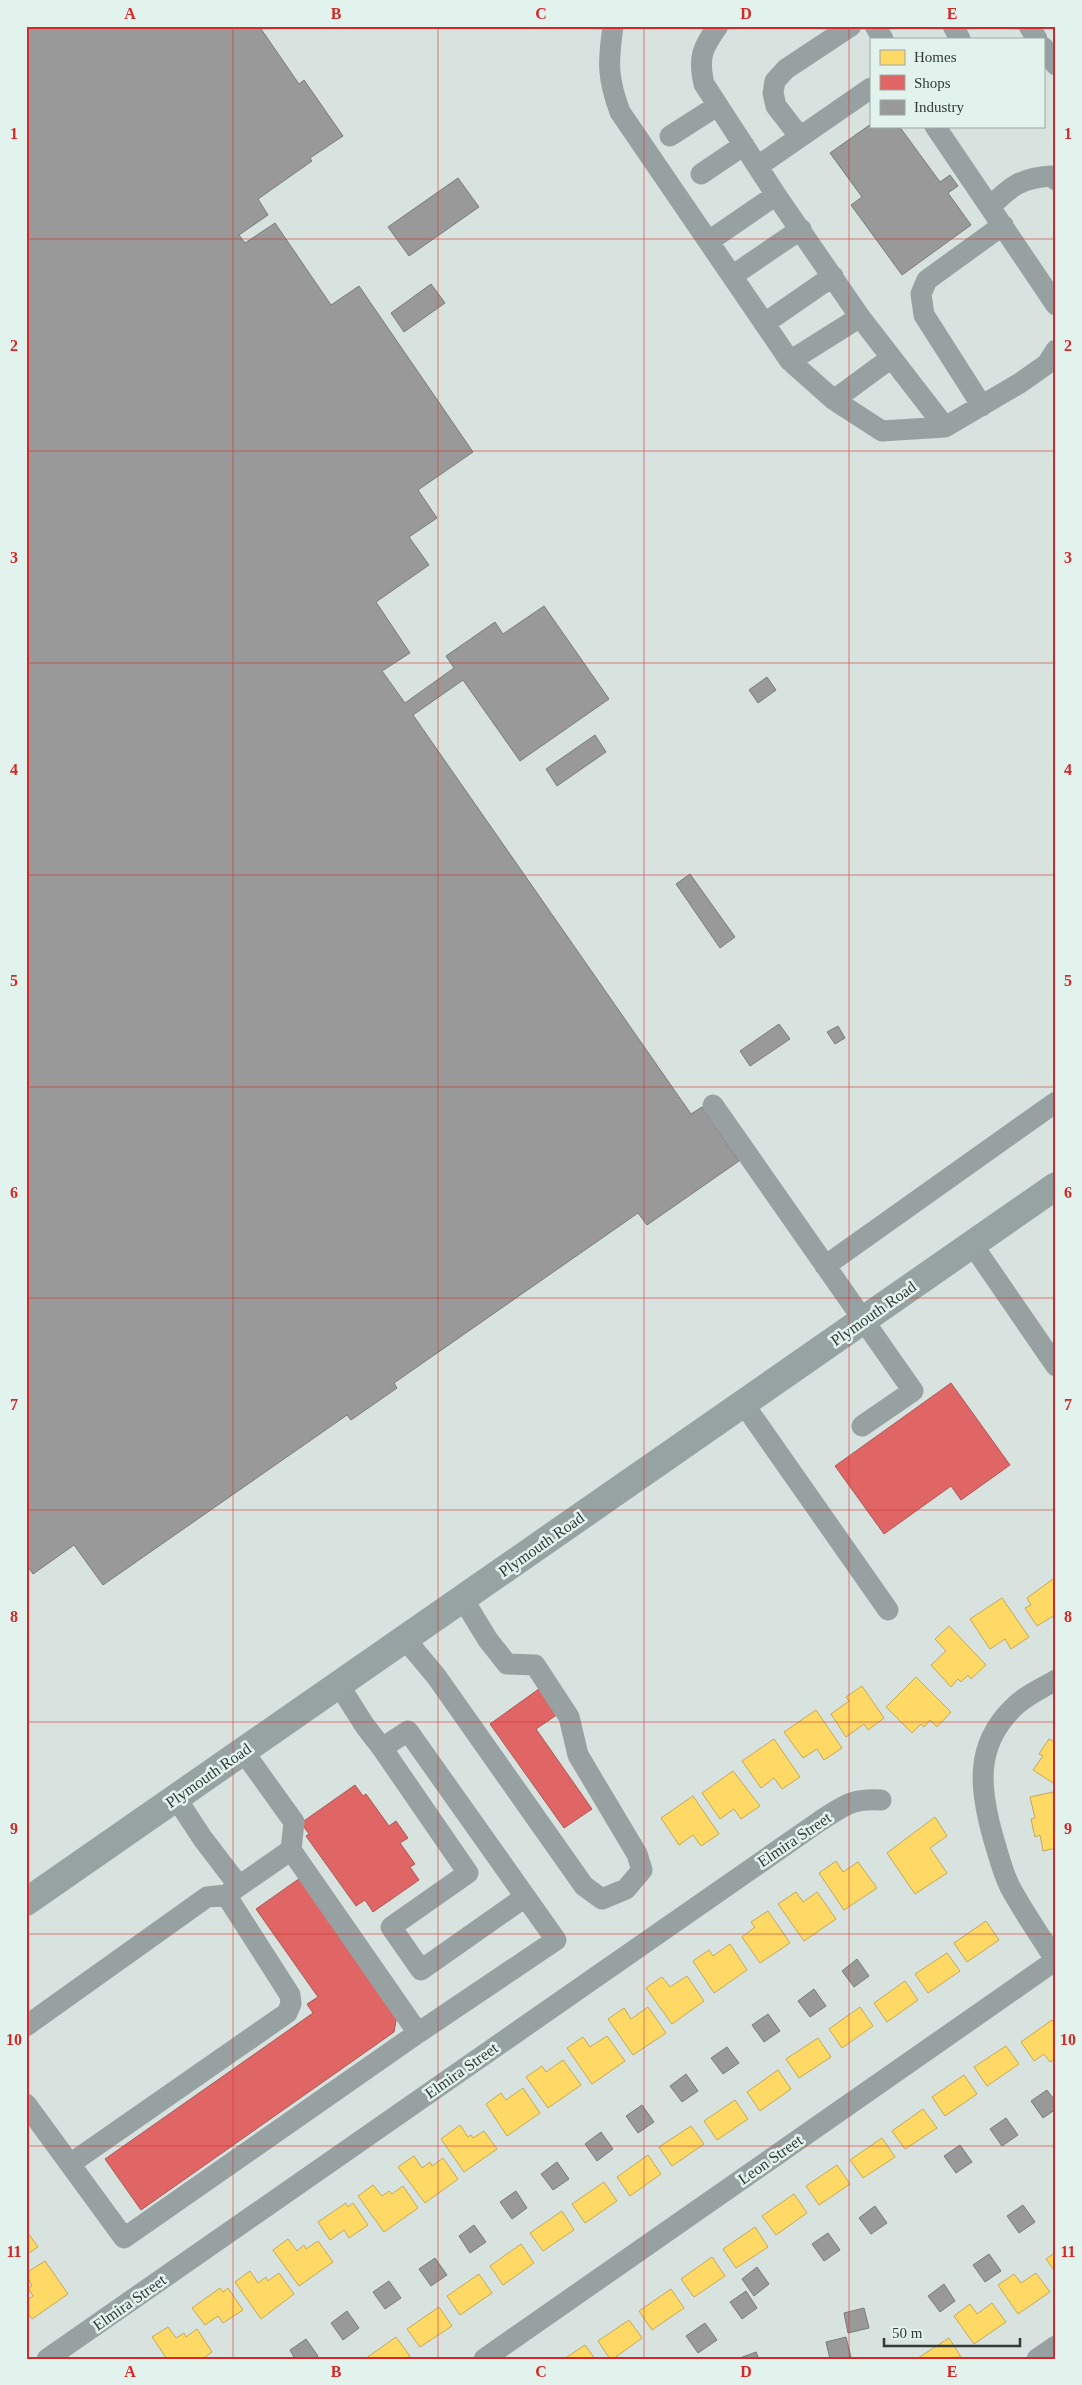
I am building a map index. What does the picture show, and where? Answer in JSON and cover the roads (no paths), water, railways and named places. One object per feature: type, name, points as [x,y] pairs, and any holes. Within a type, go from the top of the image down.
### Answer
[{"type":"main road","name":"Plymouth Road","points":[[26,1902],[1056,1186]]},
{"type":"street","points":[[614,26],[608,61],[611,89],[620,112],[790,361],[834,400],[882,431],[945,427],[1020,383],[1047,364],[1056,350]]},
{"type":"street","points":[[718,26],[705,44],[700,65],[704,84],[776,196],[801,229],[860,316],[945,427]]},
{"type":"street","points":[[800,137],[776,106],[773,93],[775,81],[786,69],[851,26]]},
{"type":"street","points":[[875,26],[882,38]]},
{"type":"street","points":[[953,26],[959,38]]},
{"type":"street","points":[[1029,26],[1036,38]]},
{"type":"street","points":[[1044,48],[1056,65]]},
{"type":"street","points":[[758,166],[870,89]]},
{"type":"street","points":[[670,136],[717,106]]},
{"type":"street","points":[[938,128],[950,136],[991,206],[1056,305]]},
{"type":"street","points":[[701,174],[744,145]]},
{"type":"street","points":[[991,206],[1011,186],[1032,177],[1051,176],[1056,180]]},
{"type":"street","points":[[709,241],[776,196]]},
{"type":"street","points":[[982,406],[924,315],[922,294],[927,280],[1003,225]]},
{"type":"street","points":[[732,276],[801,229]]},
{"type":"street","points":[[765,323],[833,276]]},
{"type":"street","points":[[790,361],[860,316]]},
{"type":"street","points":[[834,400],[891,358]]},
{"type":"street","points":[[825,1266],[1056,1102]]},
{"type":"street","points":[[713,1106],[913,1391],[862,1426]]},
{"type":"street","points":[[972,1244],[1056,1366]]},
{"type":"street","points":[[743,1403],[888,1610]]},
{"type":"street","points":[[405,1639],[436,1676],[584,1886],[602,1898],[626,1889],[642,1870],[637,1854],[578,1755],[569,1717],[534,1665],[507,1664],[488,1640],[463,1599]]},
{"type":"street","points":[[1056,1680],[1030,1694],[1017,1704],[997,1728],[987,1750],[982,1788],[984,1803],[1009,1885],[1056,1961]]},
{"type":"street","points":[[339,1685],[365,1726],[468,1873],[391,1926],[420,1970],[525,1897]]},
{"type":"street","points":[[26,2104],[124,2238],[418,2032],[556,1940],[408,1731],[382,1748]]},
{"type":"street","points":[[243,1751],[294,1822],[291,1850],[418,2032]]},
{"type":"street","points":[[70,2164],[287,2013],[291,2004],[290,1995],[203,1839],[176,1798]]},
{"type":"street","name":"Elmira Street","points":[[47,2359],[820,1821],[851,1802],[862,1799],[881,1800]]},
{"type":"street","points":[[26,2026],[207,1897],[232,1891],[291,1850]]},
{"type":"street","name":"Leon Street","points":[[484,2359],[1056,1961]]},
{"type":"street","points":[[1037,2359],[1056,2346]]}]
